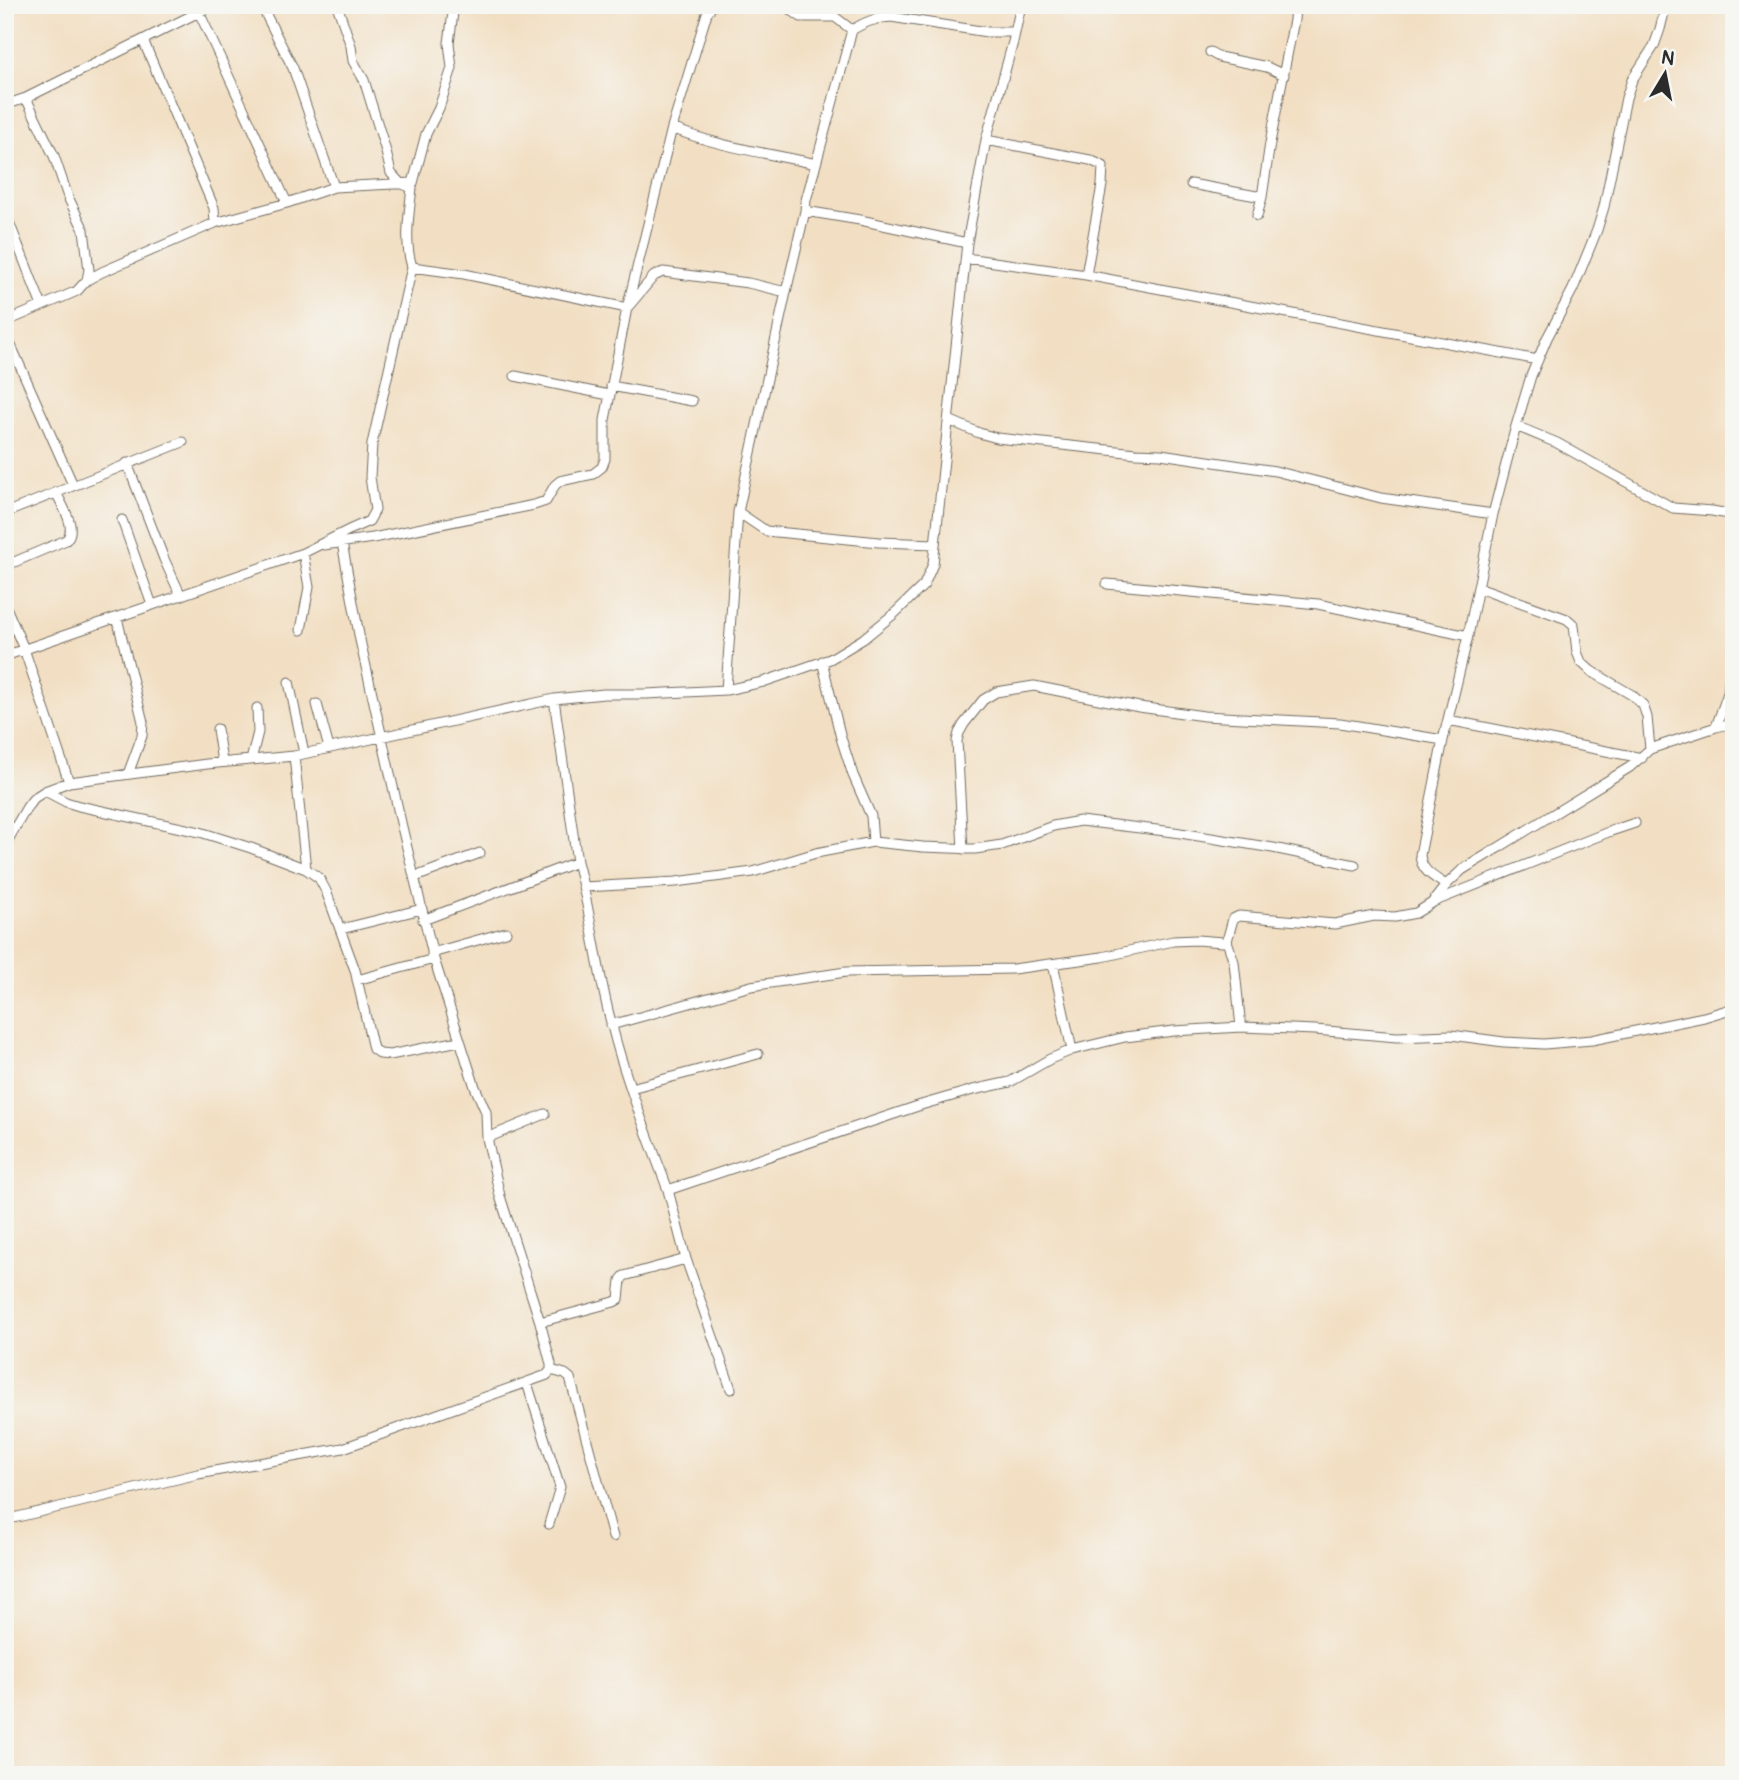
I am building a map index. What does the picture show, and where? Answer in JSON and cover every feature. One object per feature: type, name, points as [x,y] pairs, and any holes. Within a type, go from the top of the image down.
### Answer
[{"type":"street","points":[[5,105],[26,98],[214,5]]},
{"type":"street","points":[[261,5],[293,68],[334,187]]},
{"type":"street","points":[[5,656],[303,553],[369,521],[375,510],[370,477],[372,444],[412,267],[408,252],[412,188],[400,183],[391,173],[364,80],[353,61],[351,46],[337,5]]},
{"type":"street","points":[[5,322],[77,291],[87,280],[102,271],[215,223],[334,187],[414,183],[426,134],[439,108],[452,68],[449,43],[454,5]]},
{"type":"street","points":[[784,5],[801,17],[835,17],[852,30]]},
{"type":"street","points":[[5,845],[34,798],[69,782],[299,755],[554,699],[604,694],[726,690],[763,682],[831,659],[863,639],[895,613],[924,586],[933,564],[967,243],[986,140],[1021,5]]},
{"type":"street","points":[[1257,216],[1295,5]]},
{"type":"street","points":[[1446,885],[1427,871],[1421,864],[1420,855],[1493,514],[1531,376],[1547,338],[1573,289],[1597,230],[1626,98],[1632,80],[1654,46],[1666,5]]},
{"type":"street","points":[[319,546],[373,538],[534,505],[546,501],[560,481],[593,474],[602,467],[605,459],[605,419],[627,308],[672,128],[708,8]]},
{"type":"street","points":[[199,12],[287,203]]},
{"type":"street","points":[[726,690],[738,512],[806,200],[852,30],[877,18],[891,17],[988,32],[1015,32]]},
{"type":"street","points":[[143,40],[214,208],[215,223]]},
{"type":"street","points":[[1210,51],[1219,57],[1267,67],[1284,75]]},
{"type":"street","points":[[26,98],[54,156],[68,197],[84,230],[89,270],[87,280]]},
{"type":"street","points":[[672,128],[734,148],[816,164]]},
{"type":"street","points":[[986,140],[1090,160],[1103,166],[1086,275]]},
{"type":"street","points":[[1191,184],[1262,197]]},
{"type":"street","points":[[804,211],[967,243]]},
{"type":"street","points":[[5,212],[43,306]]},
{"type":"street","points":[[966,258],[1086,275],[1538,360]]},
{"type":"street","points":[[412,267],[464,274],[627,308]]},
{"type":"street","points":[[627,308],[654,275],[663,272],[748,283],[786,292]]},
{"type":"street","points":[[5,332],[73,485]]},
{"type":"street","points":[[515,376],[692,401]]},
{"type":"street","points":[[949,420],[997,438],[1160,454],[1275,471],[1381,498],[1493,514]]},
{"type":"street","points":[[1516,426],[1557,443],[1673,508],[1734,515]]},
{"type":"street","points":[[5,513],[183,442]]},
{"type":"street","points":[[127,463],[181,596]]},
{"type":"street","points":[[5,566],[70,536],[71,528],[56,492]]},
{"type":"street","points":[[738,512],[766,531],[879,542],[935,544]]},
{"type":"street","points":[[122,520],[152,606]]},
{"type":"street","points":[[342,543],[360,640],[423,920],[459,1041],[486,1112],[488,1138],[500,1196],[540,1322],[551,1370]]},
{"type":"street","points":[[301,630],[309,587],[303,553]]},
{"type":"street","points":[[1107,584],[1318,604],[1468,636]]},
{"type":"street","points":[[1478,587],[1567,619],[1574,625],[1581,662],[1643,705],[1650,749]]},
{"type":"street","points":[[5,605],[24,649],[69,782]]},
{"type":"street","points":[[117,618],[142,722],[142,736],[128,774]]},
{"type":"street","points":[[1716,727],[1728,694],[1734,642]]},
{"type":"street","points":[[822,662],[841,738],[871,816],[873,842]]},
{"type":"street","points":[[289,682],[299,755],[306,869]]},
{"type":"street","points":[[963,849],[957,741],[970,716],[983,700],[996,692],[1034,686],[1204,716],[1340,723],[1443,740]]},
{"type":"street","points":[[554,699],[577,862],[611,1025],[731,1389]]},
{"type":"street","points":[[317,704],[329,748]]},
{"type":"street","points":[[251,760],[258,732],[257,708]]},
{"type":"street","points":[[1448,720],[1642,758]]},
{"type":"street","points":[[1432,903],[1462,870],[1619,774],[1650,749],[1734,723]]},
{"type":"street","points":[[217,729],[222,762]]},
{"type":"street","points":[[45,791],[79,806],[200,832],[306,869],[319,878],[341,929],[357,980],[373,1049],[380,1054],[390,1055],[459,1041]]},
{"type":"street","points":[[584,887],[676,882],[753,872],[816,853],[873,842],[975,849],[1002,845],[1053,826],[1080,821],[1187,834],[1355,864]]},
{"type":"street","points":[[1241,1027],[1234,962],[1227,941],[1233,919],[1239,916],[1335,924],[1374,916],[1395,917],[1416,913],[1432,903],[1635,823]]},
{"type":"street","points":[[415,877],[480,853]]},
{"type":"street","points":[[423,920],[577,862]]},
{"type":"street","points":[[341,929],[422,909]]},
{"type":"street","points":[[357,980],[506,932]]},
{"type":"street","points":[[611,1025],[751,986],[846,971],[1013,970],[1102,957],[1173,941],[1227,941]]},
{"type":"street","points":[[1053,964],[1072,1050]]},
{"type":"street","points":[[667,1190],[921,1105],[1010,1082],[1072,1050],[1125,1037],[1241,1027],[1397,1037],[1451,1035],[1544,1044],[1592,1040],[1704,1017],[1734,1008]]},
{"type":"street","points":[[631,1088],[758,1054]]},
{"type":"street","points":[[488,1138],[545,1114]]},
{"type":"street","points":[[540,1322],[614,1302],[619,1299],[624,1276],[686,1259]]},
{"type":"street","points":[[5,1520],[198,1474],[344,1448],[527,1383],[547,1375],[551,1370]]},
{"type":"street","points":[[551,1370],[570,1378],[612,1538]]},
{"type":"street","points":[[527,1383],[560,1487],[550,1524]]}]
